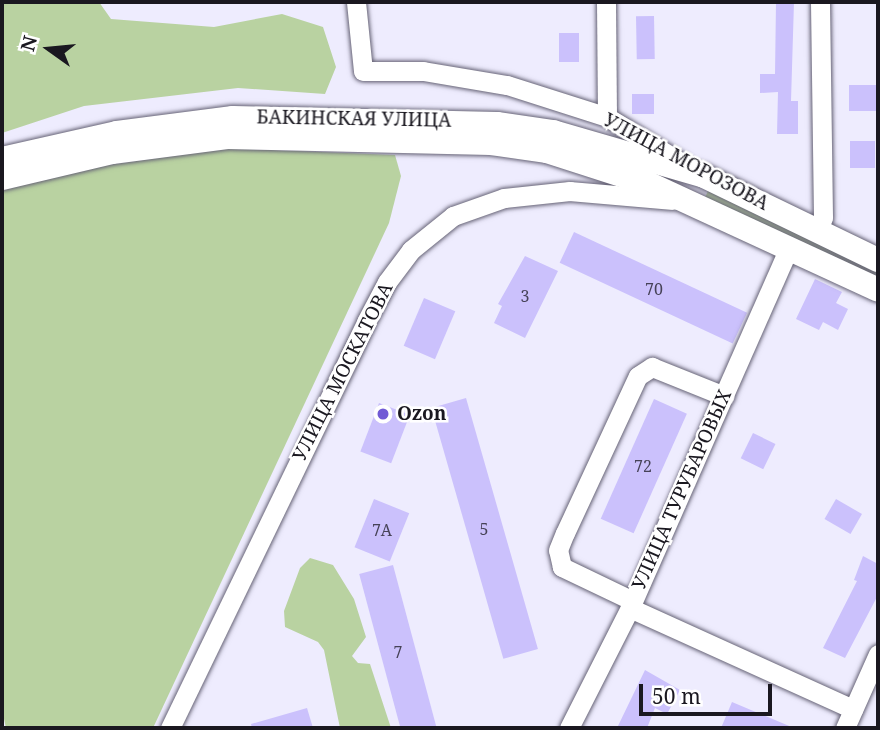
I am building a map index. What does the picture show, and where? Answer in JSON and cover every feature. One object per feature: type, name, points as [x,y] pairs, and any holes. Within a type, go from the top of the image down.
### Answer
[{"type":"main road","name":"БАКИНСКАЯ УЛИЦА","points":[[2,159],[182,122],[305,117],[485,123],[542,130],[704,176]]},
{"type":"main road","name":"БАКИНСКАЯ УЛИЦА","points":[[2,178],[189,141],[261,136],[456,141],[547,151],[692,202]]},
{"type":"main road","name":"УЛИЦА МОРОЗОВА","points":[[704,176],[878,260]]},
{"type":"main road","name":"УЛИЦА МОРОЗОВА","points":[[692,202],[878,290]]},
{"type":"street","points":[[606,2],[607,117]]},
{"type":"street","points":[[818,231],[822,217],[820,2]]},
{"type":"street","name":"УЛИЦА МОРОЗОВА","points":[[353,3],[363,71],[424,71],[507,85],[607,117],[704,176]]},
{"type":"street","name":"УЛИЦА МОСКАТОВА","points":[[170,728],[366,322],[387,282],[411,250],[453,216],[514,197],[570,191],[692,202]]},
{"type":"street","name":"УЛИЦА ТУРУБАРОВЫХ","points":[[569,728],[632,605],[789,248]]},
{"type":"street","points":[[724,396],[652,367],[638,376],[558,550],[562,566],[632,605],[853,709]]},
{"type":"street","points":[[845,728],[878,654]]},
{"type":"green space","points":[[2,2],[99,2],[111,19],[214,27],[282,14],[323,27],[336,67],[325,94],[238,88],[84,106],[2,133]]},
{"type":"green space","points":[[227,148],[395,155],[401,176],[389,223],[153,728],[6,728],[2,710],[2,191],[66,171]]},
{"type":"green space","points":[[709,189],[878,268],[874,277],[705,198]]},
{"type":"green space","points":[[310,558],[333,565],[354,599],[366,637],[352,656],[358,663],[370,664],[391,728],[340,728],[324,650],[318,642],[285,627],[284,611],[300,568]]},
{"type":"building","points":[[776,2],[794,2],[791,101],[798,101],[798,134],[777,134],[778,92],[760,93],[760,74],[775,74]]},
{"type":"building","points":[[636,16],[654,16],[655,59],[637,59]]},
{"type":"building","points":[[559,33],[579,33],[579,62],[559,62]]},
{"type":"building","points":[[849,85],[878,85],[878,111],[849,111]]},
{"type":"building","points":[[632,94],[654,94],[654,114],[632,114]]},
{"type":"building","points":[[850,141],[875,141],[875,168],[850,168]]},
{"type":"building","points":[[574,232],[747,313],[733,344],[560,263]]},
{"type":"building","points":[[525,256],[558,271],[525,338],[494,323],[502,306],[498,304]]},
{"type":"building","points":[[815,279],[842,292],[836,303],[848,309],[838,330],[823,322],[819,330],[796,319]]},
{"type":"building","points":[[424,298],[455,311],[435,359],[404,346]]},
{"type":"building","points":[[466,398],[538,649],[503,659],[431,408]]},
{"type":"building","points":[[654,399],[687,414],[634,533],[601,519]]},
{"type":"building","points":[[379,403],[410,415],[391,463],[360,452]]},
{"type":"building","points":[[753,433],[775,444],[763,469],[741,458]]},
{"type":"building","points":[[374,499],[409,513],[390,561],[355,547]]},
{"type":"building","points":[[836,499],[862,514],[850,534],[824,519]]},
{"type":"building","points":[[863,556],[878,564],[878,595],[845,658],[823,648],[857,581],[854,580]]},
{"type":"building","points":[[393,565],[437,728],[400,728],[359,574]]},
{"type":"building","points":[[645,670],[680,690],[667,714],[655,708],[647,728],[617,728]]},
{"type":"building","points":[[732,702],[794,728],[721,728]]},
{"type":"building","points":[[307,708],[313,728],[252,728],[251,724]]},
{"type":"place","name":"Ozon","points":[[383,414]]}]
